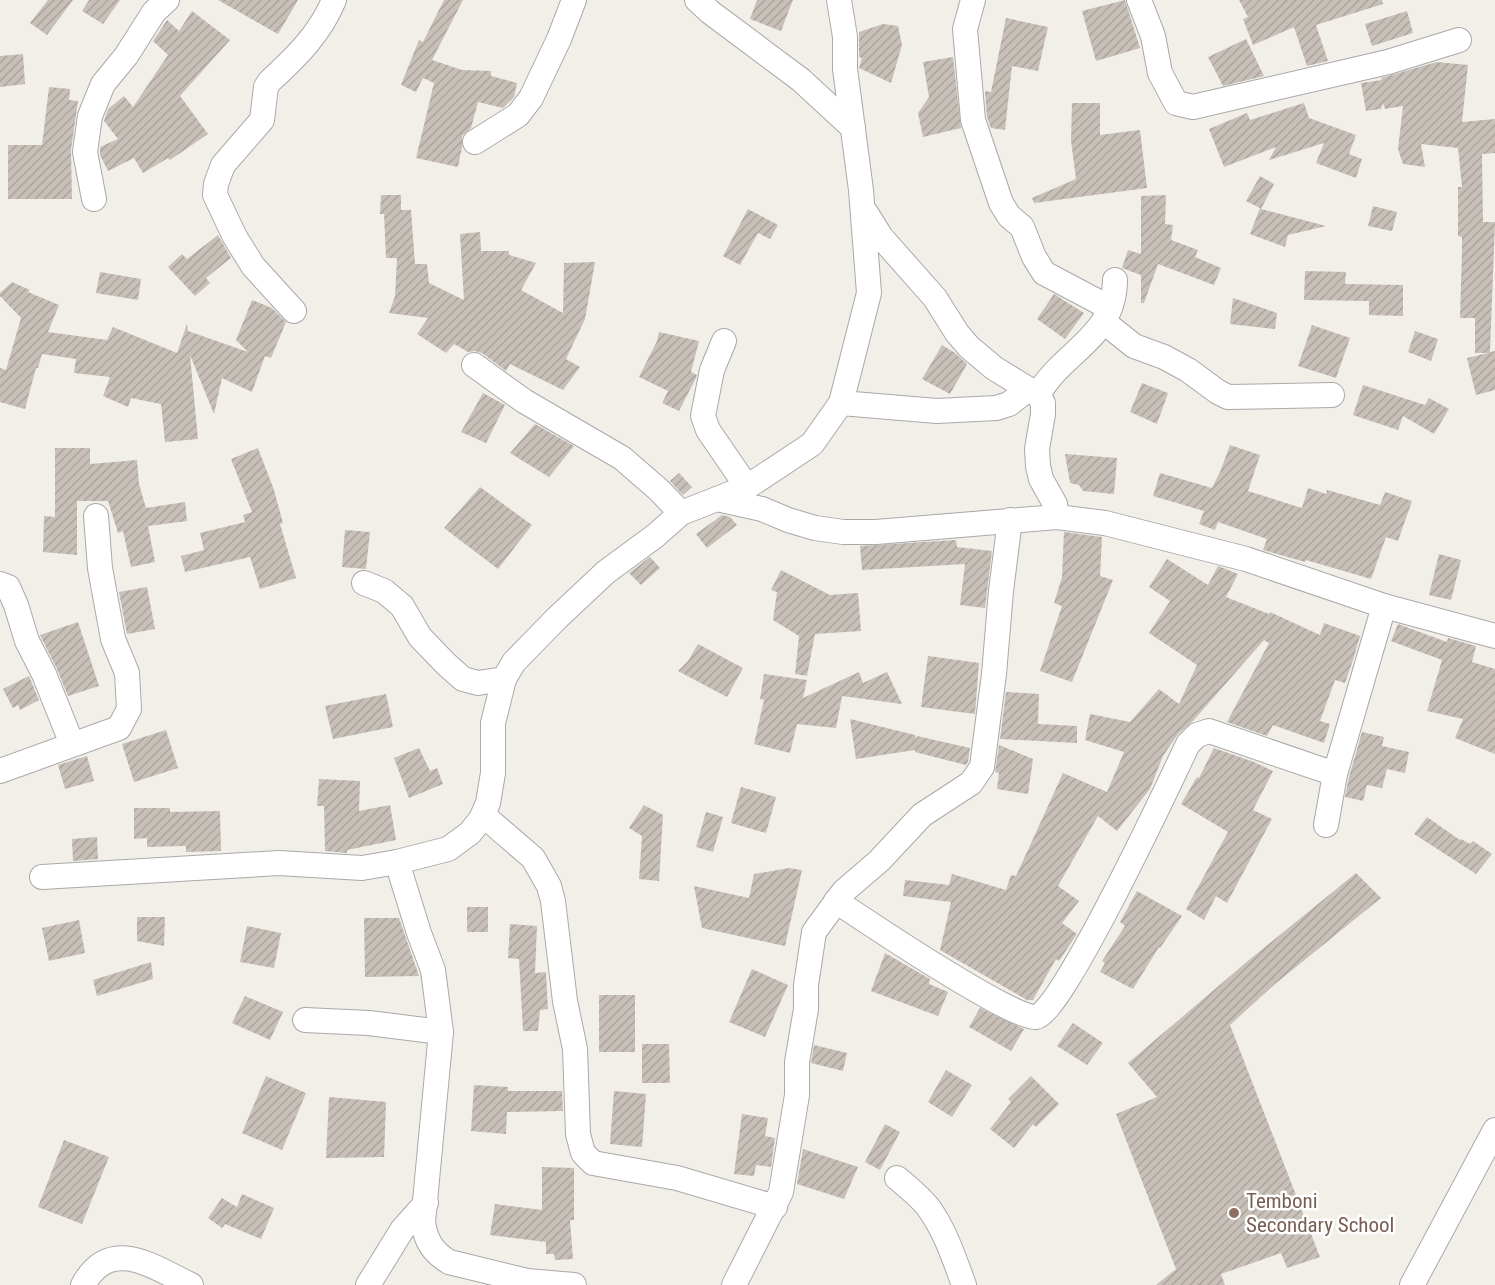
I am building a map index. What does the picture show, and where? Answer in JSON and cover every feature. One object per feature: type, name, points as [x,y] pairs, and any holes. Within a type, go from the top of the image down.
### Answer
[{"type":"street","points":[[94,199],[85,152],[90,116],[103,84],[126,56],[154,12],[167,0]]},
{"type":"street","points":[[294,311],[253,266],[235,237],[215,195],[216,184],[223,165],[262,120],[266,87],[309,43],[321,26],[333,0]]},
{"type":"street","points":[[475,142],[518,114],[531,98],[559,39],[574,0]]},
{"type":"street","points":[[697,0],[801,80],[853,128]]},
{"type":"street","points":[[42,877],[279,863],[362,868],[448,849],[470,833],[483,815],[488,803],[493,773],[493,723],[504,678],[514,662],[606,572],[655,536],[681,513],[747,487],[812,444],[841,403],[869,293],[863,209],[845,69],[845,37],[839,0]]},
{"type":"street","points":[[974,0],[965,29],[973,120],[1001,203],[1009,216],[1022,227],[1034,257],[1044,273],[1107,315],[1134,346],[1164,357],[1228,397],[1332,395]]},
{"type":"street","points":[[1139,0],[1152,36],[1160,73],[1168,90],[1176,103],[1193,107],[1388,62],[1459,40]]},
{"type":"street","points":[[863,209],[881,237],[935,298],[957,333],[969,347],[994,368],[1033,392],[1042,403],[1043,414],[1037,449],[1038,466],[1041,479],[1055,504],[1057,517]]},
{"type":"street","points":[[841,403],[937,411],[996,408],[1008,404],[1033,392],[1084,345],[1107,315],[1114,295],[1114,280]]},
{"type":"street","points":[[724,341],[712,370],[704,416],[708,430],[747,487]]},
{"type":"street","points":[[474,365],[524,401],[622,458],[659,490],[681,513]]},
{"type":"street","points":[[717,499],[762,509],[815,528],[843,532],[876,532],[1057,517],[1127,527],[1246,559],[1384,606],[1495,636]]},
{"type":"street","points":[[0,771],[120,728],[129,709],[127,673],[113,639],[100,568],[96,516]]},
{"type":"street","points":[[734,1285],[775,1207],[785,1173],[797,1095],[797,1062],[806,1009],[806,986],[814,932],[844,891],[879,861],[922,815],[970,783],[982,767],[994,674],[1000,591],[1010,520]]},
{"type":"street","points":[[364,583],[384,591],[402,606],[420,636],[446,664],[463,678],[478,683],[504,678]]},
{"type":"street","points":[[0,584],[8,587],[27,641],[44,674],[72,744]]},
{"type":"street","points":[[1326,825],[1335,774],[1384,606]]},
{"type":"street","points":[[836,901],[895,942],[979,991],[1019,1013],[1036,1017],[1046,1012],[1093,934],[1119,887],[1188,744],[1197,735],[1209,731],[1335,774]]},
{"type":"street","points":[[483,815],[533,858],[549,886],[553,901],[565,1001],[575,1049],[578,1134],[583,1154],[593,1163],[677,1178],[775,1207]]},
{"type":"street","points":[[397,862],[433,970],[441,1032],[423,1222],[430,1246],[439,1256],[450,1262],[527,1281],[574,1285]]},
{"type":"street","points":[[305,1020],[369,1023],[441,1032]]},
{"type":"street","points":[[1412,1285],[1495,1130]]},
{"type":"street","points":[[897,1178],[927,1207],[938,1223],[964,1285]]},
{"type":"street","points":[[369,1285],[402,1230],[426,1203]]},
{"type":"street","points":[[83,1285],[91,1271],[107,1260],[124,1257],[139,1260],[191,1285]]},
{"type":"building","points":[[48,0],[73,0],[47,35],[30,23]]},
{"type":"building","points":[[89,0],[120,0],[103,24],[82,11]]},
{"type":"building","points":[[218,0],[298,0],[278,34]]},
{"type":"building","points":[[444,0],[463,0],[432,60],[462,70],[491,71],[491,76],[517,83],[514,97],[503,108],[478,102],[471,128],[462,136],[458,167],[416,158],[434,83],[423,78],[416,92],[401,85],[419,40],[423,42]]},
{"type":"building","points":[[757,0],[793,0],[781,31],[750,19]]},
{"type":"building","points":[[1125,0],[1140,48],[1096,61],[1082,11]]},
{"type":"building","points":[[1239,0],[1382,0],[1383,4],[1316,25],[1328,61],[1307,66],[1294,27],[1253,45],[1243,19],[1248,17]]},
{"type":"building","points":[[192,11],[230,40],[180,96],[208,134],[170,160],[168,158],[143,173],[134,158],[108,171],[100,155],[100,147],[118,139],[104,121],[108,109],[124,96],[133,107],[168,55],[153,41],[167,20],[179,31]]},
{"type":"building","points":[[1407,11],[1413,33],[1372,46],[1365,24]]},
{"type":"building","points":[[1006,18],[1048,27],[1038,71],[1012,66],[1005,130],[991,128],[987,117],[985,91],[991,92]]},
{"type":"building","points":[[883,24],[898,26],[902,45],[891,83],[859,68],[862,58],[859,57],[859,32]]},
{"type":"building","points":[[1246,39],[1264,76],[1223,86],[1208,57]]},
{"type":"building","points":[[23,54],[25,84],[0,87],[0,56]]},
{"type":"building","points":[[953,57],[961,128],[923,137],[918,113],[929,97],[923,62]]},
{"type":"building","points":[[1437,62],[1468,65],[1462,122],[1495,119],[1495,153],[1482,154],[1483,222],[1495,222],[1490,352],[1495,351],[1495,390],[1476,395],[1467,358],[1488,353],[1475,353],[1475,318],[1460,318],[1462,237],[1458,236],[1458,187],[1462,187],[1458,148],[1421,144],[1425,167],[1403,164],[1398,149],[1403,106],[1385,109],[1383,103],[1381,109],[1366,111],[1361,83],[1382,80],[1381,78]]},
{"type":"building","points":[[49,87],[70,89],[69,100],[78,101],[71,150],[72,199],[8,199],[8,145],[42,145]]},
{"type":"building","points":[[1072,103],[1100,103],[1100,135],[1140,130],[1147,188],[1034,203],[1032,198],[1076,179],[1071,141]]},
{"type":"building","points":[[1304,103],[1309,118],[1356,135],[1349,154],[1362,159],[1356,178],[1316,163],[1324,143],[1269,160],[1276,147],[1224,167],[1209,129],[1247,113],[1250,120]]},
{"type":"building","points":[[1260,176],[1274,184],[1261,209],[1326,226],[1288,235],[1285,247],[1250,234],[1260,208],[1246,201]]},
{"type":"building","points":[[381,195],[401,195],[401,210],[411,210],[415,264],[427,264],[429,283],[464,300],[460,234],[480,232],[481,251],[509,251],[509,255],[536,263],[521,290],[563,313],[564,263],[595,262],[585,319],[566,359],[580,367],[563,390],[510,364],[506,371],[482,353],[468,352],[454,344],[446,353],[417,334],[428,318],[389,313],[395,296],[397,258],[386,258],[384,214],[380,214]]},
{"type":"building","points":[[1166,195],[1165,224],[1173,225],[1171,240],[1198,250],[1195,257],[1221,268],[1214,285],[1158,264],[1144,303],[1141,303],[1141,275],[1122,268],[1128,250],[1141,254],[1141,196]]},
{"type":"building","points":[[1373,206],[1397,212],[1392,231],[1368,226]]},
{"type":"building","points":[[748,209],[778,225],[770,239],[758,233],[740,265],[723,256]]},
{"type":"building","points":[[218,235],[231,258],[206,278],[210,283],[195,296],[168,267],[182,254],[187,259]]},
{"type":"building","points":[[1305,271],[1346,272],[1345,284],[1403,285],[1403,316],[1369,315],[1369,301],[1304,300]]},
{"type":"building","points":[[100,272],[141,279],[138,300],[96,293]]},
{"type":"building","points":[[12,282],[30,290],[28,292],[59,305],[48,332],[107,340],[113,327],[177,353],[187,324],[188,331],[248,352],[236,340],[252,300],[272,308],[286,322],[271,358],[265,356],[252,392],[222,378],[214,414],[190,355],[198,439],[165,442],[161,404],[131,398],[128,407],[103,396],[110,377],[74,373],[76,359],[42,354],[25,409],[0,402],[0,368],[6,370],[21,318],[0,296],[0,293]]},
{"type":"building","points":[[1054,294],[1084,313],[1065,339],[1037,319]]},
{"type":"building","points":[[1233,298],[1277,313],[1275,329],[1230,324]]},
{"type":"building","points":[[1312,325],[1350,338],[1336,378],[1298,366]]},
{"type":"building","points":[[1415,331],[1438,339],[1431,361],[1408,352]]},
{"type":"building","points":[[659,332],[699,341],[691,372],[697,375],[679,411],[662,403],[668,391],[639,377],[657,341]]},
{"type":"building","points":[[942,345],[967,364],[950,394],[922,379]]},
{"type":"building","points":[[1142,383],[1168,393],[1157,424],[1130,412]]},
{"type":"building","points":[[1363,385],[1425,405],[1429,398],[1449,409],[1434,434],[1403,416],[1398,430],[1353,415]]},
{"type":"building","points":[[483,393],[505,405],[486,443],[461,432]]},
{"type":"building","points":[[535,424],[574,446],[549,477],[510,453]]},
{"type":"building","points":[[1230,445],[1260,455],[1248,491],[1302,508],[1308,488],[1326,494],[1327,490],[1380,505],[1385,492],[1412,501],[1398,541],[1386,537],[1371,579],[1263,550],[1267,539],[1218,522],[1215,530],[1199,524],[1204,511],[1153,496],[1160,473],[1212,488]]},
{"type":"building","points":[[55,448],[90,448],[90,464],[137,460],[139,484],[146,508],[185,502],[187,521],[148,526],[155,562],[131,567],[123,531],[118,533],[108,501],[77,501],[77,555],[43,552],[44,516],[55,517]]},
{"type":"building","points":[[258,448],[274,490],[283,523],[280,524],[296,578],[260,589],[250,557],[185,572],[181,556],[204,550],[200,533],[245,522],[243,515],[252,512],[231,459]]},
{"type":"building","points":[[1065,454],[1117,458],[1114,494],[1083,491],[1079,485],[1070,483]]},
{"type":"building","points":[[679,473],[692,487],[683,495],[670,481]]},
{"type":"building","points":[[480,487],[532,525],[498,569],[444,528]]},
{"type":"building","points":[[722,515],[730,517],[737,525],[707,548],[696,534]]},
{"type":"building","points":[[345,530],[370,532],[366,569],[342,567]]},
{"type":"building","points":[[1064,532],[1102,537],[1100,576],[1113,580],[1072,682],[1040,671],[1062,606],[1054,603],[1062,577]]},
{"type":"building","points":[[956,540],[957,547],[992,551],[985,608],[960,605],[965,564],[862,570],[860,546]]},
{"type":"building","points":[[1439,554],[1461,560],[1451,600],[1429,595]]},
{"type":"building","points":[[650,557],[660,568],[641,585],[629,573]]},
{"type":"building","points":[[1167,559],[1208,585],[1218,566],[1238,574],[1226,597],[1269,614],[1270,612],[1320,635],[1324,623],[1360,636],[1353,660],[1345,683],[1335,680],[1320,721],[1330,724],[1324,743],[1273,725],[1267,736],[1227,722],[1269,643],[1264,640],[1193,721],[1178,734],[1163,756],[1150,789],[1117,831],[1098,816],[1058,886],[1079,901],[1062,923],[1077,934],[1059,961],[1056,959],[1033,1000],[1027,1000],[940,950],[951,902],[903,896],[905,880],[949,885],[952,874],[1006,890],[1011,875],[1016,876],[1063,773],[1107,792],[1124,752],[1085,740],[1090,714],[1130,722],[1159,689],[1179,704],[1197,665],[1149,633],[1170,601],[1149,587]]},
{"type":"building","points":[[781,570],[830,595],[858,593],[861,631],[815,634],[807,676],[795,674],[799,636],[773,620],[777,592],[771,590]]},
{"type":"building","points":[[147,587],[155,629],[127,634],[119,592]]},
{"type":"building","points":[[78,622],[99,686],[68,696],[40,635]]},
{"type":"building","points":[[1398,624],[1447,642],[1448,638],[1476,646],[1472,662],[1495,669],[1495,754],[1455,738],[1463,719],[1427,711],[1442,660],[1391,641]]},
{"type":"building","points":[[698,644],[743,668],[727,697],[678,671],[688,661]]},
{"type":"building","points":[[928,656],[979,663],[975,714],[921,707]]},
{"type":"building","points":[[859,672],[863,683],[887,672],[902,704],[842,696],[836,728],[797,724],[790,753],[754,744],[764,700],[760,699],[764,674],[807,680],[803,698]]},
{"type":"building","points":[[29,676],[39,700],[20,710],[18,705],[13,708],[3,689]]},
{"type":"building","points":[[1006,692],[1039,694],[1038,724],[1077,726],[1077,743],[1000,739]]},
{"type":"building","points":[[386,694],[393,727],[333,739],[325,706]]},
{"type":"building","points":[[850,719],[915,735],[917,739],[917,736],[970,748],[968,762],[966,765],[915,752],[915,750],[856,759]]},
{"type":"building","points":[[166,730],[178,768],[134,782],[122,744]]},
{"type":"building","points":[[1362,732],[1384,737],[1382,746],[1409,752],[1405,773],[1387,769],[1382,788],[1367,785],[1363,801],[1345,797]]},
{"type":"building","points":[[999,745],[1033,759],[1028,794],[997,789],[999,773],[995,772]]},
{"type":"building","points":[[419,748],[430,771],[437,768],[443,784],[409,798],[394,758]]},
{"type":"building","points":[[1214,748],[1273,771],[1253,810],[1272,819],[1227,903],[1216,896],[1204,920],[1186,909],[1228,832],[1181,804],[1197,777],[1199,778]]},
{"type":"building","points":[[87,756],[94,781],[65,789],[58,765]]},
{"type":"building","points":[[319,779],[360,781],[359,811],[390,805],[396,840],[347,850],[347,853],[325,851],[324,806],[317,806]]},
{"type":"building","points":[[741,787],[776,797],[766,833],[731,823]]},
{"type":"building","points":[[644,805],[663,815],[659,881],[639,879],[642,836],[629,828]]},
{"type":"building","points":[[134,808],[170,808],[170,812],[220,811],[221,851],[186,852],[186,846],[147,847],[147,838],[134,839]]},
{"type":"building","points":[[706,812],[723,817],[713,852],[696,847]]},
{"type":"building","points":[[1427,817],[1460,840],[1470,844],[1473,841],[1492,854],[1476,874],[1414,834]]},
{"type":"building","points":[[97,837],[98,859],[73,861],[72,839]]},
{"type":"building","points":[[789,868],[802,870],[785,946],[702,928],[694,886],[749,898],[754,874]]},
{"type":"building","points":[[1356,873],[1381,898],[1275,984],[1230,1025],[1320,1257],[1287,1268],[1281,1253],[1221,1274],[1225,1285],[1156,1285],[1176,1269],[1116,1114],[1157,1097],[1128,1063]]},
{"type":"building","points":[[1137,891],[1182,916],[1159,947],[1133,989],[1100,972],[1105,963],[1102,961],[1125,926],[1120,922]]},
{"type":"building","points":[[467,907],[488,907],[488,932],[467,932]]},
{"type":"building","points":[[137,917],[165,917],[164,946],[137,941]]},
{"type":"building","points":[[364,918],[399,918],[419,976],[365,977]]},
{"type":"building","points":[[79,920],[85,953],[49,961],[42,928]]},
{"type":"building","points":[[510,924],[537,926],[535,973],[546,972],[548,1009],[540,1010],[538,1031],[523,1031],[519,959],[508,958]]},
{"type":"building","points":[[247,926],[281,933],[274,968],[240,962]]},
{"type":"building","points":[[885,953],[930,979],[929,984],[948,992],[938,1016],[871,991]]},
{"type":"building","points":[[151,962],[153,979],[97,996],[93,980]]},
{"type":"building","points":[[752,969],[788,985],[765,1037],[729,1022]]},
{"type":"building","points":[[599,995],[635,995],[635,1052],[599,1052]]},
{"type":"building","points":[[245,996],[283,1012],[270,1040],[232,1023]]},
{"type":"building","points":[[980,1008],[1024,1029],[1011,1051],[969,1027]]},
{"type":"building","points":[[1073,1023],[1103,1043],[1087,1065],[1057,1046]]},
{"type":"building","points":[[642,1044],[669,1044],[670,1083],[642,1083]]},
{"type":"building","points":[[814,1045],[847,1053],[843,1071],[811,1063]]},
{"type":"building","points":[[946,1070],[972,1085],[952,1117],[928,1102]]},
{"type":"building","points":[[266,1076],[306,1093],[282,1150],[242,1133]]},
{"type":"building","points":[[1031,1076],[1059,1104],[1036,1127],[1033,1124],[1014,1148],[990,1129],[1011,1102],[1008,1099]]},
{"type":"building","points":[[474,1085],[508,1087],[508,1091],[562,1091],[563,1111],[507,1112],[506,1134],[471,1131]]},
{"type":"building","points":[[614,1091],[646,1094],[642,1147],[610,1144]]},
{"type":"building","points":[[329,1097],[386,1102],[384,1157],[326,1158]]},
{"type":"building","points":[[742,1114],[768,1118],[765,1136],[775,1138],[771,1167],[756,1165],[754,1176],[734,1174]]},
{"type":"building","points":[[885,1124],[900,1132],[880,1170],[865,1162]]},
{"type":"building","points":[[64,1140],[109,1157],[82,1224],[38,1207]]},
{"type":"building","points":[[803,1149],[858,1167],[844,1199],[797,1184]]},
{"type":"building","points":[[542,1167],[574,1168],[574,1220],[570,1220],[573,1259],[555,1260],[554,1254],[546,1254],[546,1242],[490,1235],[495,1204],[542,1210]]},
{"type":"building","points":[[242,1194],[274,1208],[261,1239],[225,1224],[222,1228],[208,1218],[222,1198],[237,1207]]},
{"type":"place","name":"Temboni Secondary School","points":[[1234,1213]]}]
